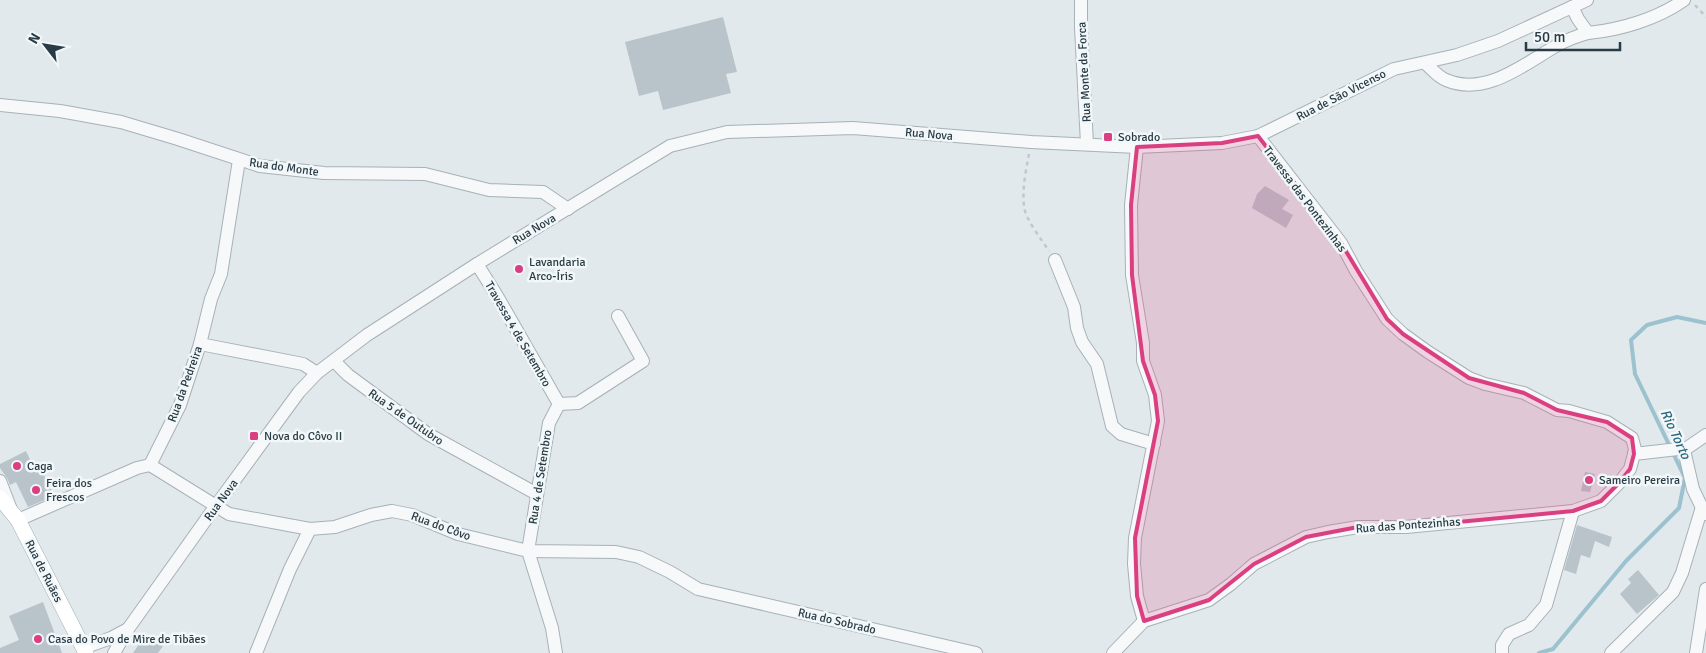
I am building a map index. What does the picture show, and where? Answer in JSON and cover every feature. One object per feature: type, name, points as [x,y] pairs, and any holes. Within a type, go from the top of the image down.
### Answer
[{"type":"main road","name":"Rua de Ruães","points":[[0,498],[15,516],[84,650]]},
{"type":"street","name":"Rua Monte da Forca","points":[[1081,0],[1087,144]]},
{"type":"street","points":[[1554,0],[1558,13]]},
{"type":"street","name":"Rua de São Vicenso","points":[[1087,144],[1137,147],[1222,143],[1258,136],[1363,82],[1394,69],[1457,55],[1498,41],[1587,0]]},
{"type":"street","points":[[1425,63],[1446,80],[1467,84],[1495,81],[1557,45],[1588,33],[1611,31],[1645,19],[1678,5],[1684,0]]},
{"type":"street","points":[[1572,7],[1588,33]]},
{"type":"street","name":"Rua do Monte","points":[[0,105],[60,111],[121,122],[260,166],[291,171],[324,173],[425,174],[489,190],[543,192],[568,209]]},
{"type":"street","name":"Rua Nova","points":[[114,653],[128,629],[215,507],[299,392],[317,372],[368,335],[477,264],[670,146],[726,132],[853,128],[1031,142],[1087,144]]},
{"type":"street","name":"Travessa das Pontezinhas","points":[[1258,136],[1341,243],[1356,271],[1387,319],[1403,334],[1469,378],[1485,384],[1524,392],[1557,410],[1569,410],[1607,422],[1632,438],[1635,449],[1641,453]]},
{"type":"street","points":[[1137,147],[1131,205],[1132,275],[1143,343],[1143,361],[1155,395],[1158,422],[1135,538],[1134,564],[1137,596],[1144,621]]},
{"type":"street","name":"Rua da Pedreira","points":[[150,465],[180,405],[200,344],[211,299],[221,274],[239,160]]},
{"type":"street","points":[[1055,260],[1074,307],[1077,328],[1082,342],[1096,364],[1112,426],[1121,434],[1154,444]]},
{"type":"street","name":"Travessa 4 de Setembro","points":[[477,264],[559,404]]},
{"type":"street","points":[[559,404],[578,403],[643,361],[618,316]]},
{"type":"street","points":[[200,344],[303,364],[317,372]]},
{"type":"street","name":"Rua 5 de Outubro","points":[[334,361],[348,375],[428,434],[537,494]]},
{"type":"street","name":"Rua 4 de Setembro","points":[[528,551],[549,423],[559,404]]},
{"type":"street","points":[[1641,453],[1681,449],[1706,435]]},
{"type":"street","points":[[1611,653],[1673,592],[1682,573],[1704,512],[1693,489],[1681,449]]},
{"type":"street","name":"Rua das Pontezinhas","points":[[1113,653],[1144,621],[1209,600],[1254,564],[1306,538],[1358,527],[1406,527],[1573,511],[1602,501],[1619,484],[1641,453]]},
{"type":"street","points":[[0,481],[15,516],[137,468],[150,465]]},
{"type":"street","name":"Rua do Côvo","points":[[150,465],[229,514],[310,529],[335,527],[371,515],[392,512],[412,514],[458,534],[528,551],[616,552],[639,557],[670,572],[698,589]]},
{"type":"street","points":[[1502,653],[1502,645],[1509,634],[1529,625],[1546,605],[1573,511]]},
{"type":"street","points":[[256,653],[290,569],[310,529]]},
{"type":"street","points":[[528,551],[552,628],[556,653]]},
{"type":"street","name":"Rua do Sobrado","points":[[698,589],[976,653]]},
{"type":"street","points":[[1696,653],[1706,589]]},
{"type":"street","name":"Rua Nova","points":[[84,650],[128,629]]},
{"type":"path","points":[[1691,0],[1706,17]]},
{"type":"path","points":[[1031,142],[1025,181],[1024,207],[1033,226],[1055,260]]},
{"type":"highlighted area","points":[[1258,136],[1341,243],[1387,319],[1403,334],[1469,378],[1524,393],[1557,410],[1607,422],[1632,438],[1634,454],[1630,469],[1619,483],[1601,501],[1573,511],[1406,527],[1358,527],[1306,537],[1254,564],[1209,600],[1144,621],[1137,596],[1135,538],[1158,421],[1155,395],[1143,361],[1132,275],[1131,205],[1137,147],[1222,143]]},
{"type":"building","points":[[723,17],[737,72],[726,74],[731,93],[663,110],[658,91],[639,96],[625,42]]},
{"type":"building","points":[[1265,186],[1289,200],[1282,209],[1293,215],[1286,228],[1252,208],[1257,194]]},
{"type":"building","points":[[26,451],[36,472],[41,469],[54,496],[28,507],[16,482],[10,485],[0,468],[0,464]]},
{"type":"building","name":"Sameiro Pereira","points":[[1585,472],[1595,474],[1590,492],[1581,491]]},
{"type":"building","points":[[1577,525],[1612,537],[1609,547],[1595,541],[1590,558],[1581,555],[1576,574],[1564,570]]},
{"type":"building","points":[[1638,570],[1659,595],[1637,614],[1620,594],[1631,583],[1628,579]]},
{"type":"building","points":[[43,602],[62,653],[0,653],[0,648],[19,640],[9,616]]},
{"type":"building","points":[[146,634],[163,646],[158,653],[133,653]]},
{"type":"waterway","name":"Rio Torto","points":[[1539,653],[1553,649],[1626,561],[1679,508],[1685,478],[1635,374],[1631,340],[1647,325],[1677,317],[1706,323]]},
{"type":"place","name":"Sobrado","points":[[1108,137]]},
{"type":"place","name":"Lavandaria Arco-Íris","points":[[519,269]]},
{"type":"place","name":"Nova do Côvo II","points":[[254,436]]},
{"type":"place","name":"Caga","points":[[17,466]]},
{"type":"place","name":"Sameiro Pereira","points":[[1589,480]]},
{"type":"place","name":"Feira dos Frescos","points":[[36,490]]},
{"type":"place","name":"Casa do Povo de Mire de Tibães","points":[[38,639]]}]
